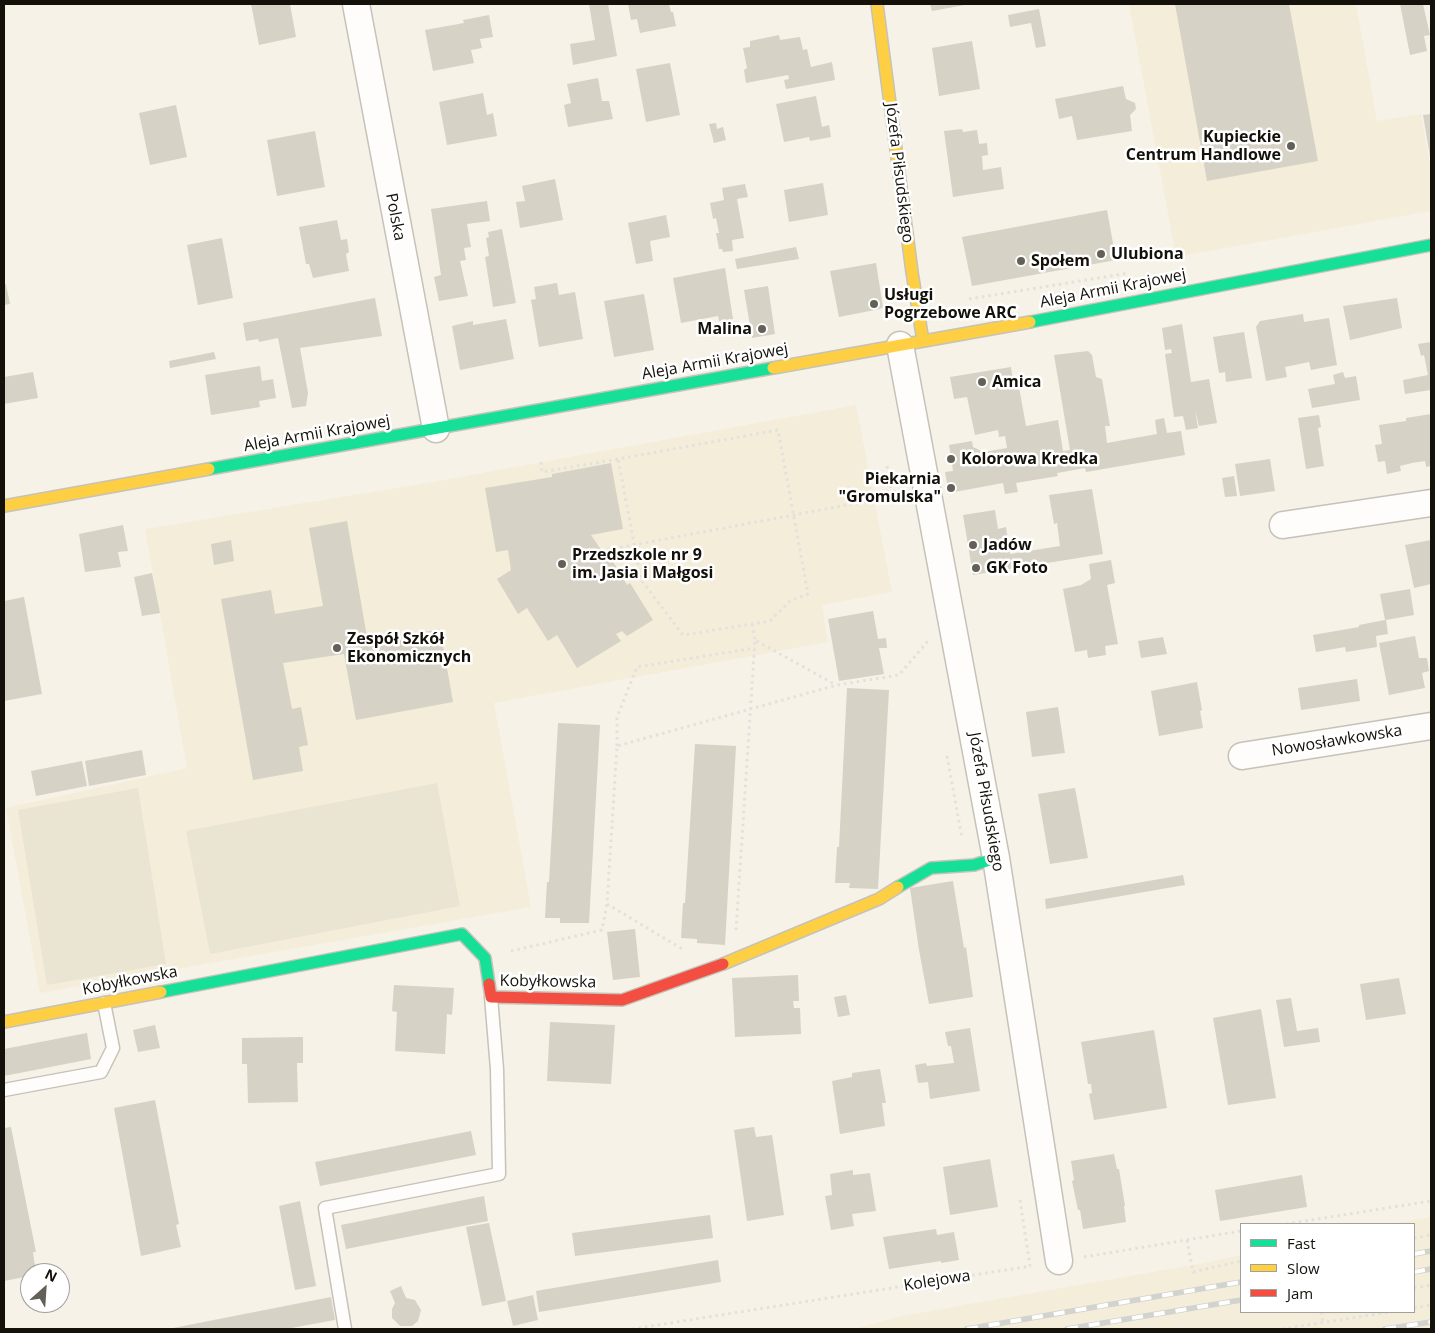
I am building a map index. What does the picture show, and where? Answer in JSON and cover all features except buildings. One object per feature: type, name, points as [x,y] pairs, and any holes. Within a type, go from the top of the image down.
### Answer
[{"type":"street","name":"Polska","points":[[356,4],[436,429]]},
{"type":"street","name":"Józefa Piłsudskiego","points":[[877,4],[912,272],[911,343],[996,858],[1059,1261]]},
{"type":"street","name":"Aleja Armii Krajowej","points":[[4,506],[911,343],[1431,245]]},
{"type":"street","points":[[1283,525],[1431,503]]},
{"type":"street","name":"Nowosławkowska","points":[[1242,756],[1431,726]]},
{"type":"street","name":"Kobyłkowska","points":[[4,1022],[462,934],[485,958],[491,997],[622,1000],[714,968],[878,899],[931,868],[967,865],[996,858]]},
{"type":"lane","points":[[345,1329],[325,1208],[499,1174],[497,1069],[491,997]]},
{"type":"lane","points":[[4,1090],[101,1072],[113,1048],[104,1003]]},
{"type":"path","points":[[541,462],[542,472],[618,458],[778,430],[808,594],[790,601],[770,621],[683,635],[641,580],[618,458]]},
{"type":"path","points":[[887,466],[891,489],[904,497]]},
{"type":"path","points":[[601,551],[874,500],[891,489]]},
{"type":"path","points":[[734,960],[755,648],[752,624]]},
{"type":"path","points":[[617,746],[837,685],[898,675],[930,639],[931,648]]},
{"type":"path","points":[[755,640],[837,685]]},
{"type":"path","points":[[485,958],[602,930],[607,904],[617,746],[617,717],[637,667],[755,648]]},
{"type":"path","points":[[947,755],[967,865]]},
{"type":"path","points":[[607,904],[714,968]]},
{"type":"path","points":[[1020,1196],[1030,1266]]},
{"type":"path","points":[[1292,1223],[1431,1201]]},
{"type":"path","name":"Kolejowa","points":[[632,1329],[1240,1231]]},
{"type":"path","points":[[1415,1238],[1431,1235]]},
{"type":"path","points":[[1187,1240],[1192,1272],[1240,1261]]},
{"type":"path","points":[[1415,1288],[1431,1285]]},
{"type":"path","points":[[1415,1308],[1431,1305]]},
{"type":"path","points":[[1322,1313],[1323,1323]]},
{"type":"path","points":[[1282,1329],[1384,1313]]},
{"type":"shaded area","name":"Kupieckie Centrum Handlowe","points":[[1129,4],[1356,4],[1377,121],[1421,114],[1431,171],[1431,211],[1176,257]]},
{"type":"shaded area","points":[[856,405],[892,592],[822,605],[828,642],[494,703],[531,907],[40,993],[6,808],[187,768],[145,529],[427,483]]},
{"type":"shaded area","points":[[437,783],[460,906],[210,954],[186,831]]},
{"type":"shaded area","points":[[138,788],[166,964],[47,985],[18,810]]},
{"type":"shaded area","points":[[1431,1217],[1431,1329],[852,1329],[907,1315],[1240,1255],[1240,1313],[1415,1313],[1415,1223],[1396,1223]]},
{"type":"railway","points":[[1415,1254],[1431,1251]]},
{"type":"railway","points":[[1415,1272],[1431,1269]]},
{"type":"railway","points":[[967,1329],[1240,1282]]},
{"type":"railway","points":[[1067,1329],[1240,1300]]},
{"type":"railway","points":[[1385,1329],[1431,1322]]},
{"type":"traffic: fast","points":[[1030,322],[1431,245]]},
{"type":"traffic: fast","points":[[209,469],[773,368]]},
{"type":"traffic: fast","points":[[898,887],[931,868],[974,865],[996,858]]},
{"type":"traffic: fast","points":[[161,992],[462,934],[485,958],[489,984]]},
{"type":"traffic: slow","points":[[877,4],[912,272],[923,341]]},
{"type":"traffic: slow","points":[[773,368],[1030,322]]},
{"type":"traffic: slow","points":[[4,506],[209,469]]},
{"type":"traffic: slow","points":[[723,964],[879,899],[898,887]]},
{"type":"traffic: slow","points":[[4,1022],[161,992]]},
{"type":"traffic: jam","points":[[489,984],[491,997],[622,1000],[723,964]]},
{"type":"place","name":"Kupieckie Centrum Handlowe","points":[[1291,146]]},
{"type":"place","name":"Ulubiona","points":[[1101,254]]},
{"type":"place","name":"Społem","points":[[1021,261]]},
{"type":"place","name":"Usługi Pogrzebowe ARC","points":[[874,304]]},
{"type":"place","name":"Malina","points":[[762,329]]},
{"type":"place","name":"Amica","points":[[982,382]]},
{"type":"place","name":"Kolorowa Kredka","points":[[951,459]]},
{"type":"place","name":"Piekarnia \"Gromulska\"","points":[[951,488]]},
{"type":"place","name":"Jadów","points":[[973,545]]},
{"type":"place","name":"Przedszkole nr 9 im. Jasia i Małgosi","points":[[562,564]]},
{"type":"place","name":"GK Foto","points":[[976,568]]},
{"type":"place","name":"Zespół Szkół Ekonomicznych","points":[[337,648]]}]
